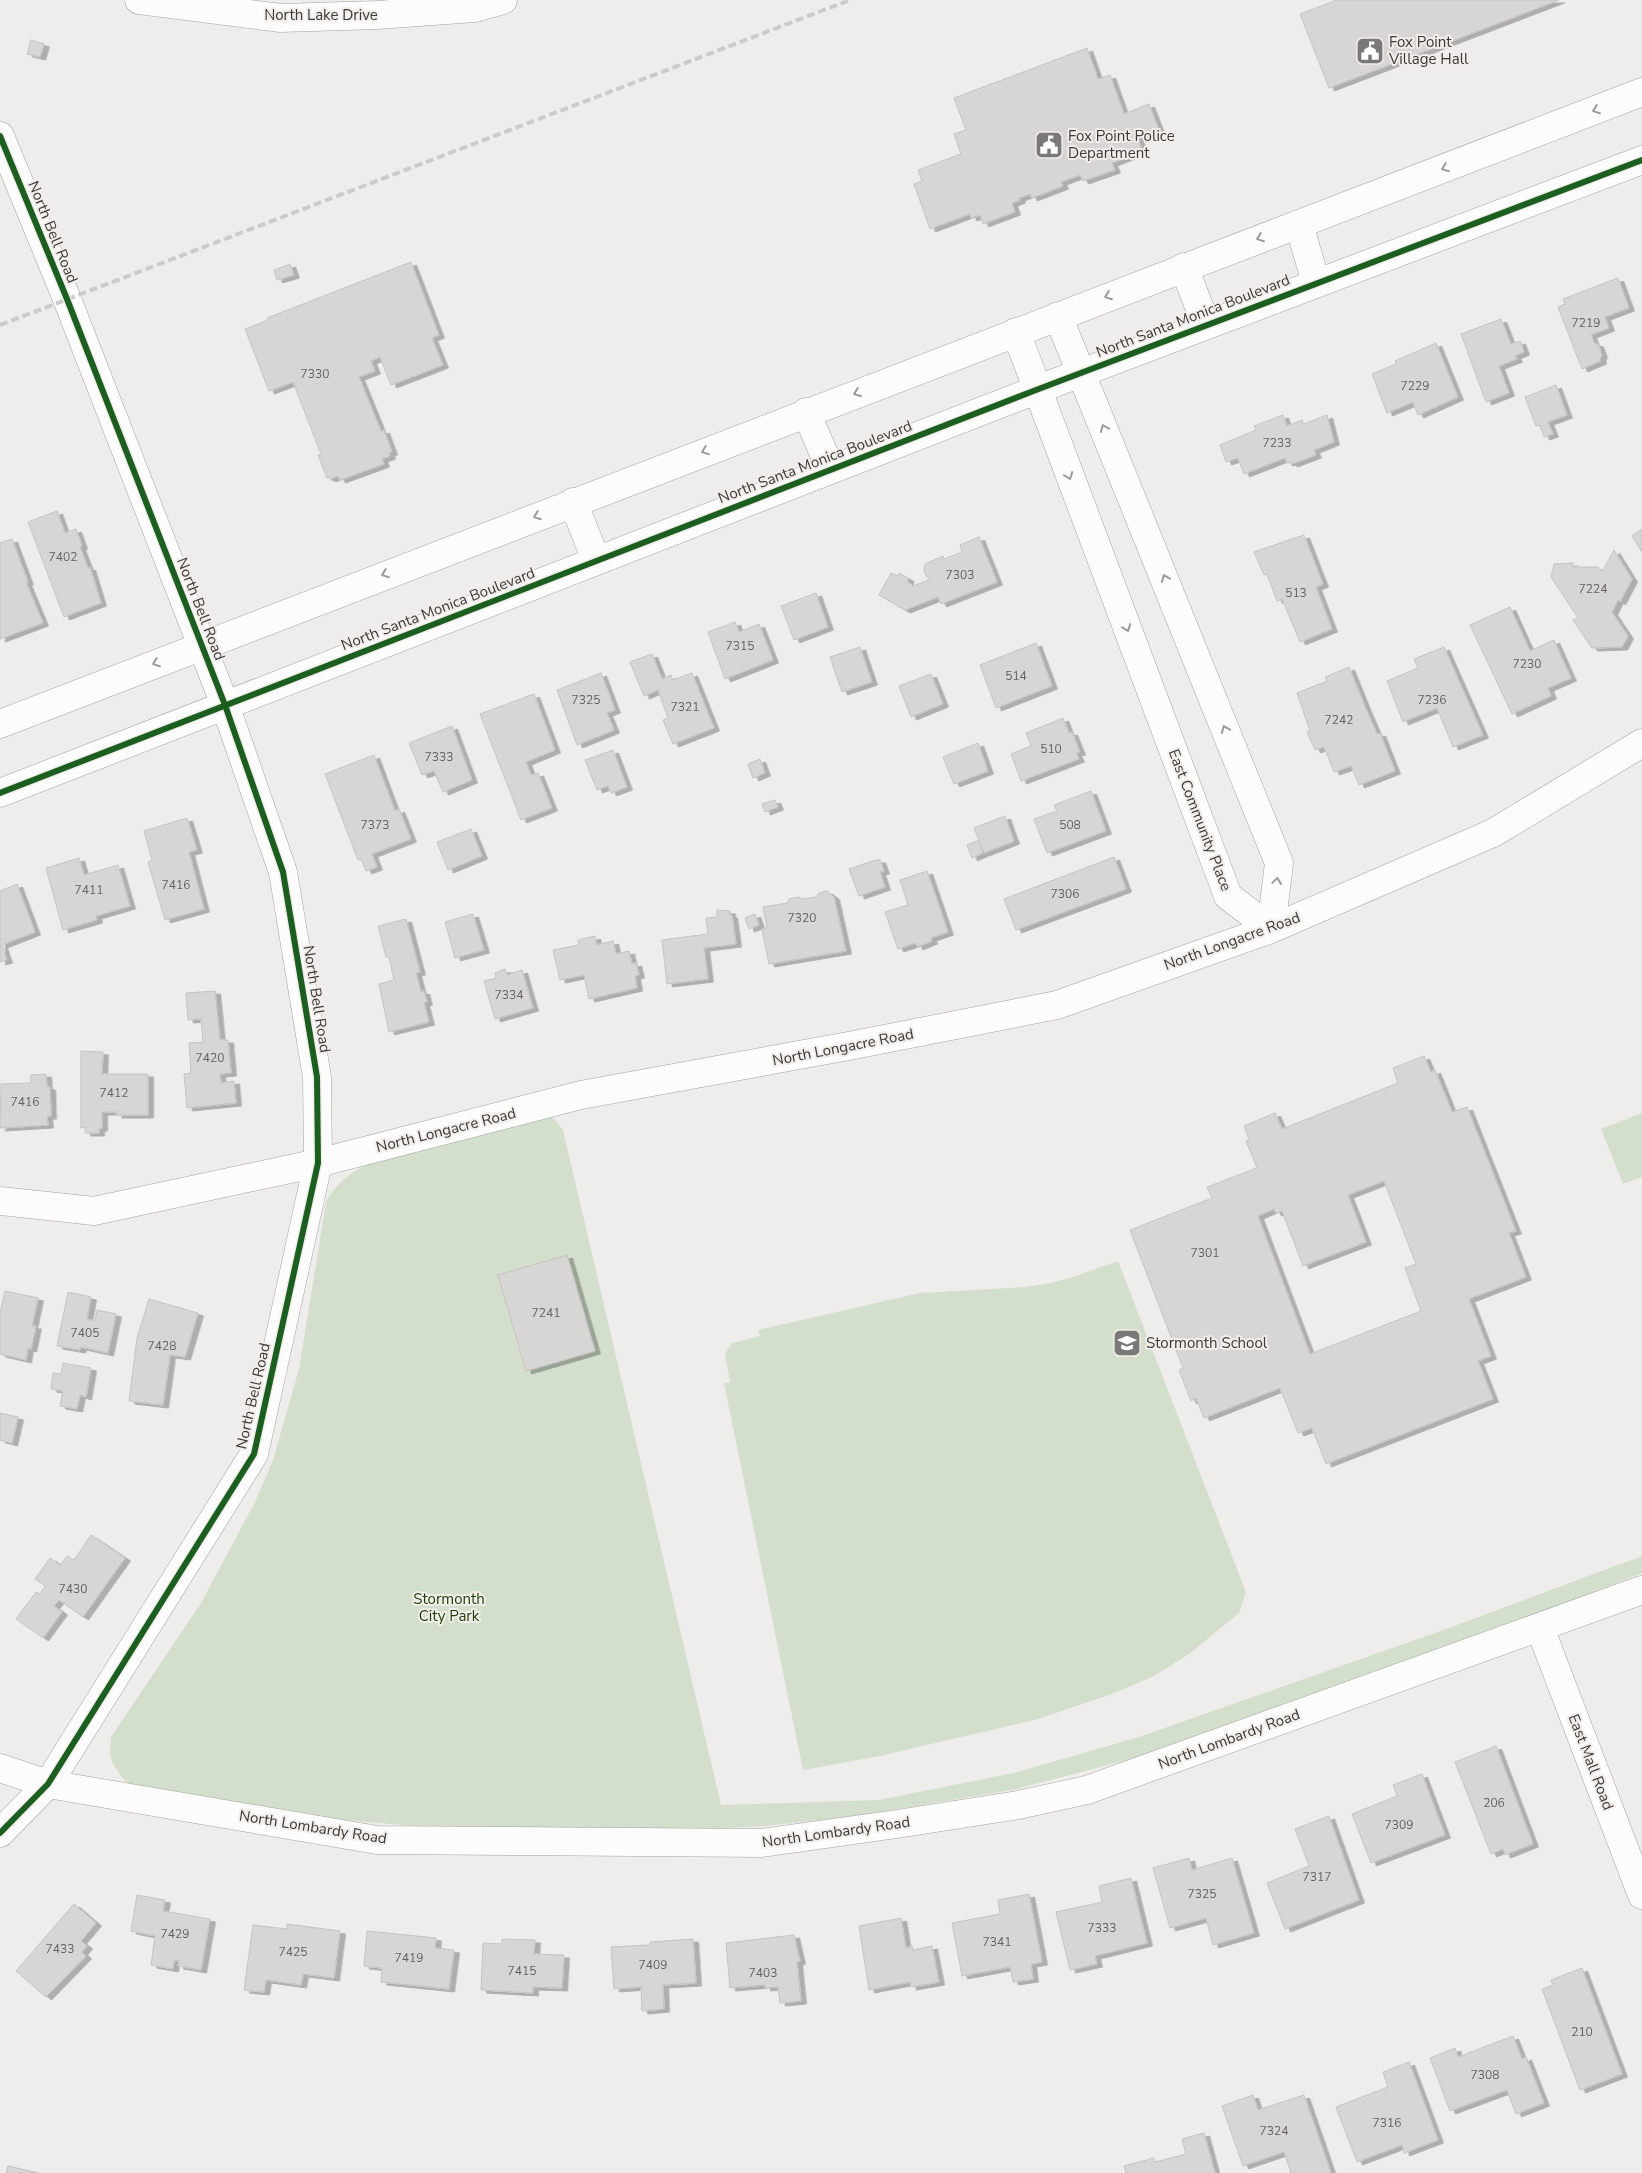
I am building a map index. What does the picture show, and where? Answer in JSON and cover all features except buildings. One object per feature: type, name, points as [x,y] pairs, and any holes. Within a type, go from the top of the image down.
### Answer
[{"type":"street","name":"North Lake Drive","points":[[139,0],[281,18],[377,15],[475,8],[503,0]]},
{"type":"street","points":[[0,724],[806,412],[1642,92]]},
{"type":"street","name":"North Bell Road","points":[[0,136],[67,299],[202,645],[283,872],[317,1077],[318,1163],[254,1454],[48,1784],[0,1833]]},
{"type":"street","name":"North Santa Monica Boulevard","points":[[0,793],[1080,373],[1642,160]]},
{"type":"street","points":[[1299,224],[1316,283]]},
{"type":"street","points":[[1184,267],[1206,325]]},
{"type":"street","points":[[1058,316],[1279,863],[1270,929]]},
{"type":"street","name":"East Community Place","points":[[1016,332],[1036,390],[1228,896],[1270,929]]},
{"type":"street","points":[[806,412],[830,470]]},
{"type":"street","points":[[573,502],[596,560]]},
{"type":"street","name":"North Longacre Road","points":[[0,1201],[94,1211],[318,1163],[581,1096],[1057,1005],[1270,929],[1493,832],[1642,744]]},
{"type":"street","name":"North Lombardy Road","points":[[0,1768],[48,1784],[376,1840],[762,1843],[897,1824],[1018,1804],[1087,1790],[1642,1590]]},
{"type":"street","name":"East Mall Road","points":[[1540,1628],[1642,1895]]},
{"type":"green space","points":[[1642,1113],[1642,1177],[1623,1184],[1601,1129]]},
{"type":"green space","name":"Stormonth City Park","points":[[553,1117],[563,1130],[721,1805],[879,1800],[1014,1773],[1139,1737],[1438,1632],[1642,1556],[1642,1573],[1497,1629],[1143,1756],[1012,1790],[856,1816],[765,1826],[659,1832],[471,1831],[321,1818],[151,1791],[130,1784],[123,1779],[113,1764],[110,1755],[111,1737],[201,1603],[255,1502],[273,1460],[299,1369],[326,1202],[338,1185],[353,1172],[389,1155]]},
{"type":"green space","points":[[1118,1261],[1246,1592],[1239,1613],[1189,1654],[1154,1676],[1112,1694],[1038,1719],[880,1756],[803,1770],[724,1383],[730,1382],[725,1354],[732,1343],[760,1336],[758,1330],[920,1293],[1026,1287],[1051,1283]]},
{"type":"railway","points":[[0,325],[850,0]]},
{"type":"cycle path","points":[[0,136],[67,299],[225,705],[283,872],[317,1077],[318,1163],[254,1454],[48,1784],[0,1833]]},
{"type":"cycle path","points":[[0,793],[1036,390],[1642,160]]},
{"type":"place","name":"Fox Point Village Hall","points":[[1370,51]]},
{"type":"place","name":"Fox Point Police Department","points":[[1049,145]]},
{"type":"place","name":"Stormonth School","points":[[1127,1343]]}]
